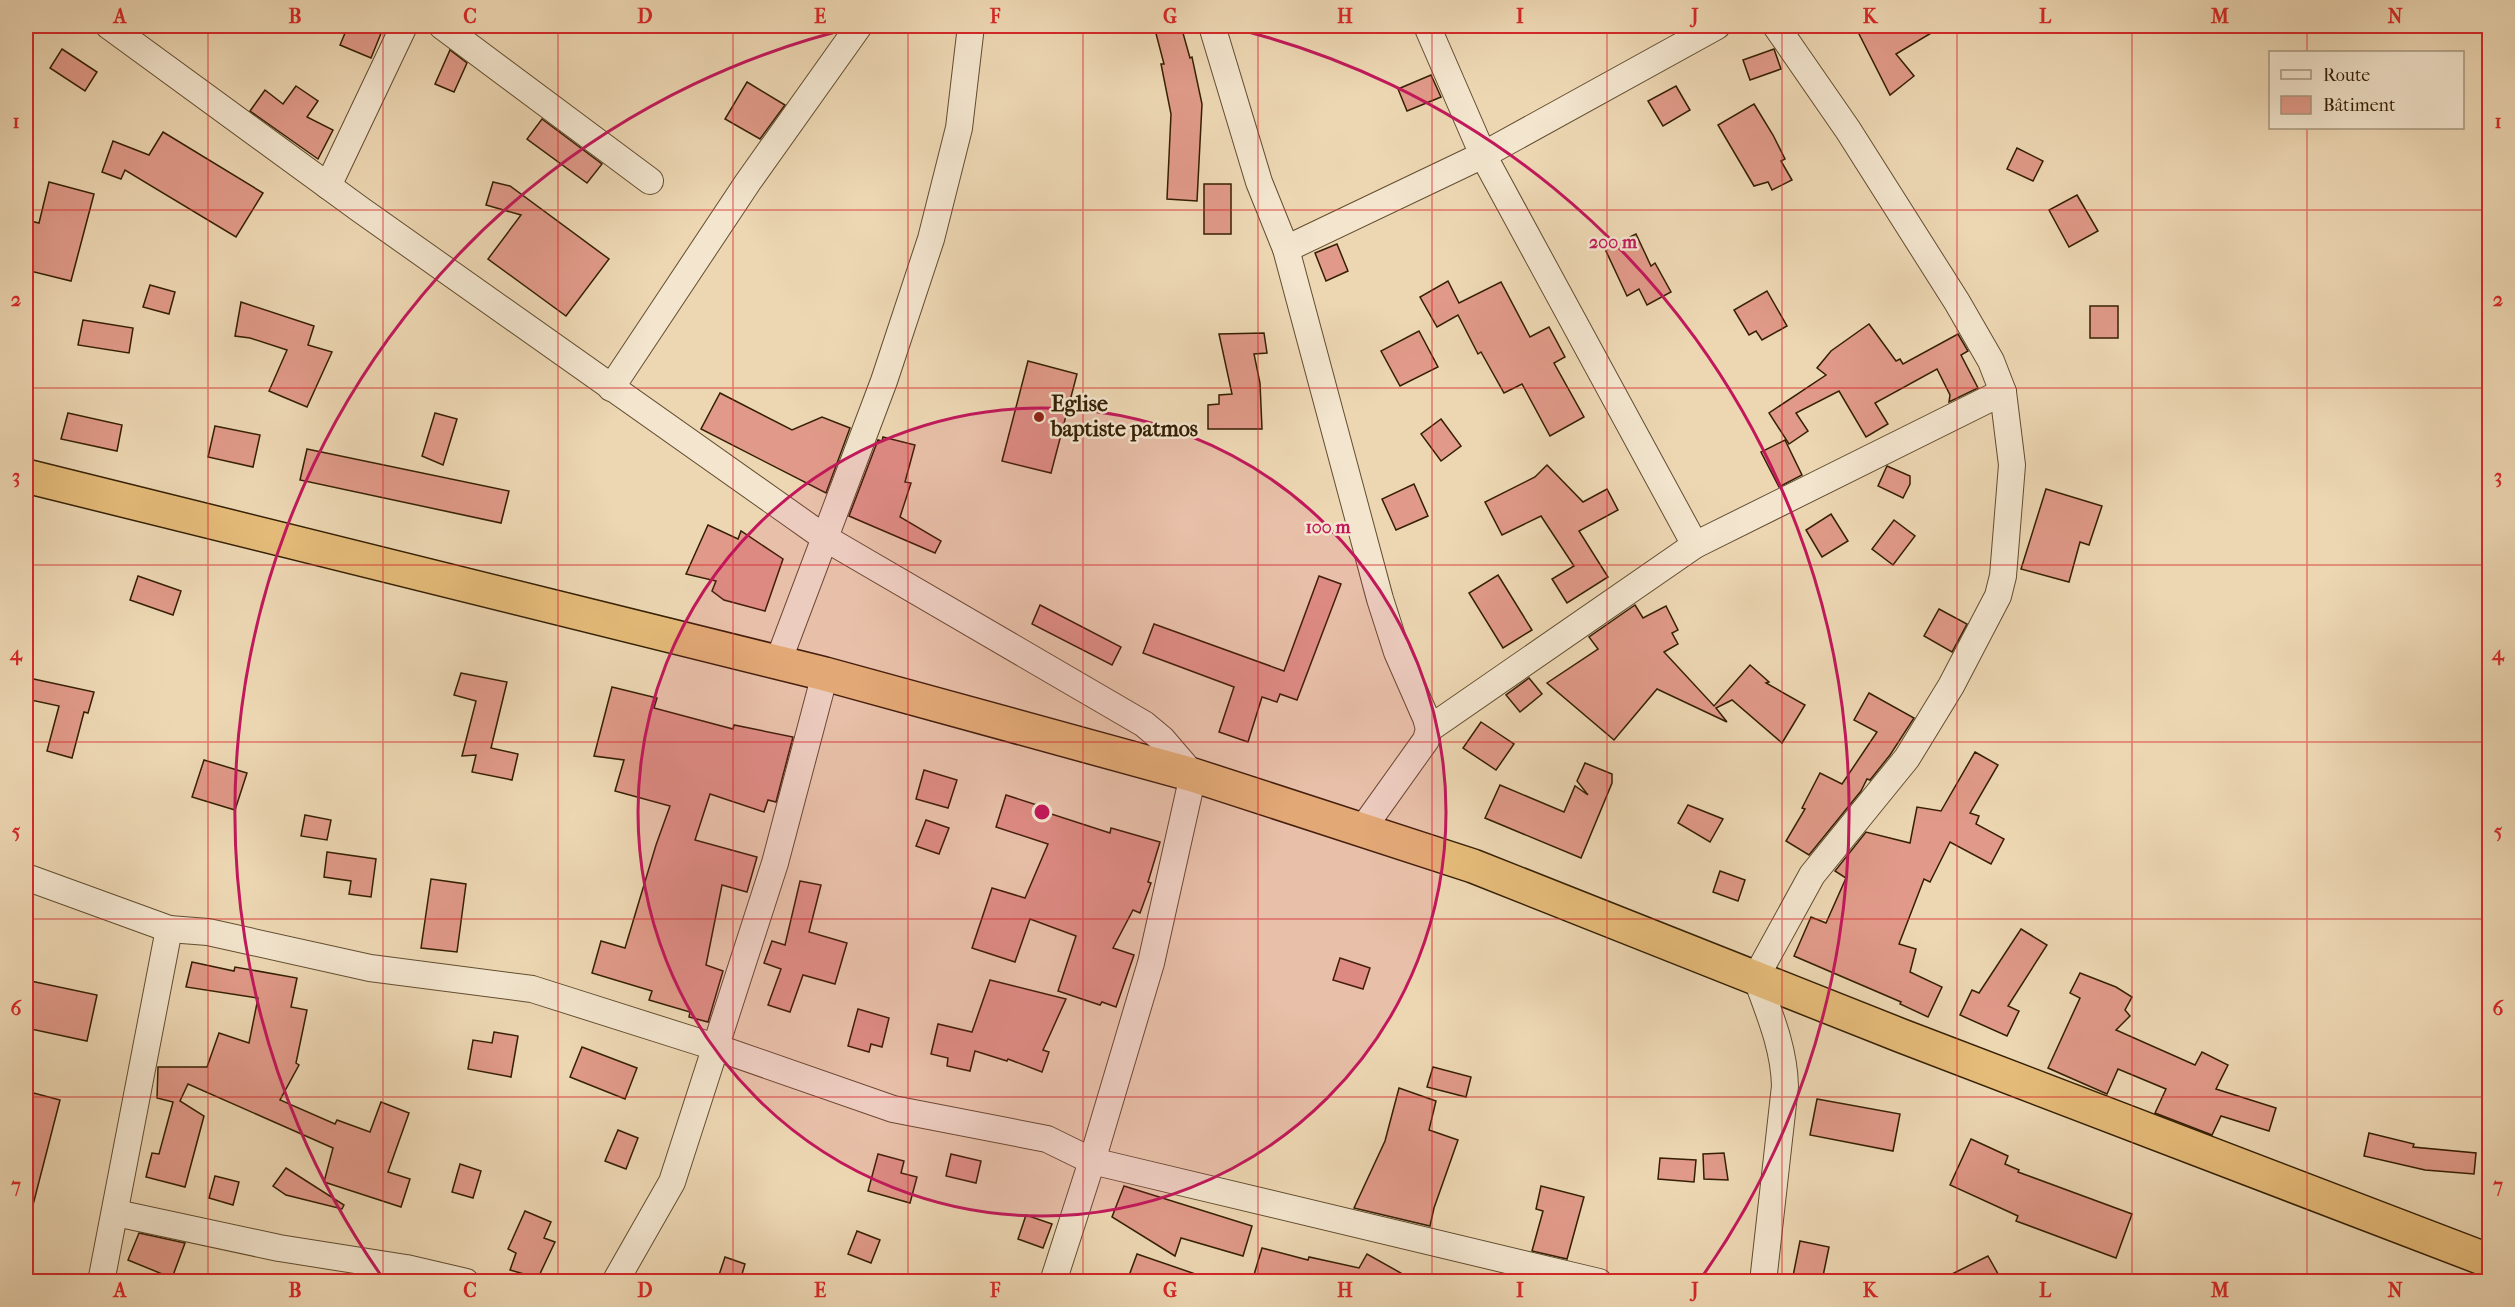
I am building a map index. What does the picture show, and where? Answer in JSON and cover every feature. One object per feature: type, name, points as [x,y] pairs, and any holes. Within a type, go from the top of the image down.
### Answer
[{"type":"highway","points":[[26,476],[825,674],[1193,775],[1473,866],[2490,1261]]},
{"type":"street","points":[[109,26],[611,388],[825,537],[1144,724],[1162,739],[1193,775],[1151,963],[1092,1161],[1053,1281]]},
{"type":"street","points":[[328,186],[404,26]]},
{"type":"street","points":[[442,26],[650,181]]},
{"type":"street","points":[[611,388],[748,182],[859,26]]},
{"type":"street","points":[[778,662],[884,381],[931,239],[959,128],[971,26]]},
{"type":"street","points":[[1212,26],[1259,182],[1286,249],[1380,599],[1397,652],[1429,729],[1426,740],[1361,831]]},
{"type":"street","points":[[1427,26],[1483,155],[1695,545]]},
{"type":"street","points":[[1286,249],[1483,155],[1718,26]]},
{"type":"street","points":[[1762,1281],[1785,1086],[1780,1042],[1756,977],[1812,875],[1907,758],[1952,686],[1998,596],[2003,576],[2012,465],[2003,392],[1991,361],[1957,302],[1848,130],[1776,26]]},
{"type":"street","points":[[1429,729],[1695,545],[2003,392]]},
{"type":"street","points":[[615,1281],[672,1182],[775,863],[825,674]]},
{"type":"street","points":[[26,877],[169,929],[208,932],[370,968],[532,989],[715,1047],[893,1109],[1047,1138],[1092,1161],[1599,1281]]},
{"type":"street","points":[[101,1281],[116,1213],[169,929]]},
{"type":"street","points":[[116,1213],[279,1248],[406,1268],[466,1281]]},
{"type":"building","points":[[348,26],[384,26],[371,58],[340,45]]},
{"type":"building","points":[[1154,26],[1181,26],[1190,58],[1192,57],[1202,104],[1197,201],[1167,199],[1171,114],[1161,64],[1164,64]]},
{"type":"building","points":[[1855,26],[1943,26],[1896,54],[1914,76],[1890,95]]},
{"type":"building","points":[[62,49],[97,72],[85,91],[50,68]]},
{"type":"building","points":[[1774,49],[1781,69],[1750,80],[1743,60]]},
{"type":"building","points":[[450,50],[467,63],[454,92],[435,84]]},
{"type":"building","points":[[1431,75],[1441,97],[1407,111],[1398,89]]},
{"type":"building","points":[[747,82],[785,105],[760,139],[725,119]]},
{"type":"building","points":[[296,86],[318,101],[307,117],[333,130],[318,159],[250,111],[265,90],[283,104]]},
{"type":"building","points":[[1676,86],[1690,110],[1663,126],[1648,101]]},
{"type":"building","points":[[1754,104],[1785,159],[1781,161],[1792,180],[1772,190],[1768,182],[1754,186],[1718,125]]},
{"type":"building","points":[[542,119],[602,164],[587,183],[527,139]]},
{"type":"building","points":[[163,132],[263,193],[236,237],[125,170],[121,179],[102,172],[113,141],[149,155]]},
{"type":"building","points":[[2017,148],[2043,161],[2033,181],[2007,169]]},
{"type":"building","points":[[49,182],[94,194],[71,281],[26,270],[26,220],[39,223]]},
{"type":"building","points":[[493,182],[510,186],[609,259],[566,316],[488,259],[521,215],[486,205]]},
{"type":"building","points":[[1204,184],[1231,184],[1231,234],[1204,234]]},
{"type":"building","points":[[2077,195],[2098,231],[2069,247],[2049,210]]},
{"type":"building","points":[[1636,234],[1651,266],[1655,263],[1671,292],[1647,305],[1639,289],[1627,296],[1605,249]]},
{"type":"building","points":[[1337,244],[1348,271],[1326,281],[1315,253]]},
{"type":"building","points":[[1448,281],[1459,303],[1501,282],[1530,337],[1549,327],[1565,357],[1554,363],[1584,417],[1550,436],[1522,384],[1504,393],[1481,352],[1478,354],[1458,315],[1437,327],[1420,297]]},
{"type":"building","points":[[150,285],[175,292],[169,314],[143,307]]},
{"type":"building","points":[[1767,291],[1787,326],[1762,340],[1756,331],[1749,335],[1734,310]]},
{"type":"building","points":[[241,302],[314,326],[308,345],[332,352],[307,407],[269,391],[287,350],[250,338],[235,336]]},
{"type":"building","points":[[2090,306],[2118,306],[2118,338],[2090,338]]},
{"type":"building","points":[[83,320],[133,328],[129,353],[78,345]]},
{"type":"building","points":[[1869,324],[1896,361],[1900,359],[1903,364],[1958,334],[1968,351],[1961,355],[1978,388],[1949,402],[1950,395],[1937,369],[1875,403],[1888,424],[1866,437],[1839,391],[1796,413],[1808,431],[1789,444],[1769,413],[1826,375],[1817,368],[1831,351]]},
{"type":"building","points":[[1419,331],[1438,367],[1400,386],[1381,351]]},
{"type":"building","points":[[1264,333],[1267,353],[1254,354],[1260,383],[1262,429],[1208,429],[1208,405],[1219,404],[1219,395],[1232,394],[1219,334]]},
{"type":"building","name":"Eglise baptiste patmos","points":[[1028,361],[1077,374],[1051,473],[1002,461]]},
{"type":"building","points":[[720,393],[792,430],[822,417],[850,428],[826,493],[701,429]]},
{"type":"building","points":[[68,413],[122,425],[117,451],[61,439]]},
{"type":"building","points":[[435,413],[457,419],[443,465],[422,456]]},
{"type":"building","points":[[1441,419],[1461,446],[1441,461],[1421,434]]},
{"type":"building","points":[[215,426],[260,435],[253,467],[208,457]]},
{"type":"building","points":[[883,437],[915,445],[905,482],[911,483],[900,517],[941,541],[935,553],[849,516],[878,440],[882,441]]},
{"type":"building","points":[[1785,440],[1802,475],[1779,487],[1761,452]]},
{"type":"building","points":[[307,449],[509,491],[501,523],[300,480]]},
{"type":"building","points":[[1547,465],[1583,502],[1607,489],[1618,510],[1579,531],[1608,577],[1567,603],[1552,579],[1574,566],[1541,516],[1502,535],[1485,502],[1535,477]]},
{"type":"building","points":[[1887,466],[1910,476],[1910,484],[1903,498],[1878,486]]},
{"type":"building","points":[[1414,484],[1428,516],[1396,530],[1382,499]]},
{"type":"building","points":[[2046,489],[2102,506],[2089,545],[2080,542],[2069,582],[2021,569]]},
{"type":"building","points":[[1831,514],[1848,541],[1822,557],[1806,530]]},
{"type":"building","points":[[1894,520],[1915,536],[1893,565],[1872,549]]},
{"type":"building","points":[[708,525],[738,539],[741,531],[783,559],[765,611],[724,600],[712,591],[716,581],[686,574]]},
{"type":"building","points":[[1498,575],[1532,630],[1503,648],[1469,593]]},
{"type":"building","points":[[138,576],[181,591],[173,615],[130,600]]},
{"type":"building","points":[[1319,576],[1341,584],[1297,700],[1280,694],[1277,702],[1262,697],[1248,742],[1219,732],[1234,687],[1143,653],[1154,624],[1284,671]]},
{"type":"building","points":[[1040,605],[1121,647],[1112,665],[1032,624]]},
{"type":"building","points":[[1635,605],[1643,618],[1666,606],[1678,630],[1672,633],[1678,644],[1664,652],[1714,706],[1750,665],[1769,682],[1766,683],[1805,705],[1782,743],[1732,700],[1716,708],[1727,722],[1657,689],[1614,740],[1547,683],[1598,649],[1589,637]]},
{"type":"building","points":[[1939,609],[1967,624],[1952,652],[1924,636]]},
{"type":"building","points":[[461,673],[507,682],[491,748],[518,754],[512,780],[472,772],[476,755],[462,756],[476,701],[454,695]]},
{"type":"building","points":[[29,678],[94,692],[88,713],[84,712],[72,758],[47,751],[59,706],[26,699]]},
{"type":"building","points":[[1529,678],[1542,694],[1520,712],[1506,695]]},
{"type":"building","points":[[612,687],[657,698],[654,708],[733,729],[734,725],[793,737],[776,802],[768,800],[764,812],[710,794],[695,840],[757,857],[747,892],[722,885],[706,965],[723,971],[708,1022],[689,1017],[690,1012],[649,1000],[652,991],[592,973],[601,941],[625,948],[670,806],[615,791],[624,760],[594,756]]},
{"type":"building","points":[[1869,693],[1914,718],[1890,755],[1870,780],[1867,779],[1861,791],[1809,855],[1786,841],[1805,809],[1802,808],[1820,773],[1842,784],[1877,732],[1854,720]]},
{"type":"building","points":[[1481,722],[1514,744],[1496,770],[1463,748]]},
{"type":"building","points":[[1975,752],[1998,765],[1970,813],[1979,816],[1976,824],[2004,839],[1991,864],[1950,842],[1930,882],[1924,879],[1899,944],[1916,949],[1910,972],[1942,987],[1928,1017],[1900,1004],[1901,1002],[1794,956],[1811,917],[1826,923],[1846,878],[1835,871],[1866,832],[1910,843],[1917,807],[1941,811]]},
{"type":"building","points":[[204,760],[247,773],[235,810],[192,797]]},
{"type":"building","points":[[1585,763],[1612,774],[1612,783],[1581,858],[1485,818],[1500,785],[1564,812],[1575,786],[1588,795],[1577,781]]},
{"type":"building","points":[[924,770],[957,780],[948,808],[916,799]]},
{"type":"building","points":[[1006,795],[1040,806],[1039,810],[1110,833],[1111,828],[1160,842],[1148,882],[1151,883],[1140,913],[1133,910],[1113,948],[1134,955],[1116,1007],[1102,1002],[1100,1005],[1058,991],[1076,936],[1030,919],[1015,962],[972,948],[992,888],[1025,898],[1048,844],[996,827]]},
{"type":"building","points":[[1688,805],[1723,819],[1710,842],[1678,823]]},
{"type":"building","points":[[305,815],[331,820],[327,840],[301,836]]},
{"type":"building","points":[[926,820],[949,828],[939,854],[916,846]]},
{"type":"building","points":[[327,852],[376,859],[371,897],[349,894],[351,881],[324,877]]},
{"type":"building","points":[[1720,871],[1745,880],[1738,901],[1713,892]]},
{"type":"building","points":[[431,879],[466,884],[457,952],[421,948]]},
{"type":"building","points":[[800,881],[821,885],[809,932],[847,943],[835,984],[803,975],[790,1012],[768,1005],[781,969],[764,963],[772,941],[785,945]]},
{"type":"building","points":[[2021,929],[2047,945],[2008,1006],[2019,1011],[2007,1036],[1960,1015],[1972,990],[1979,993]]},
{"type":"building","points":[[1340,958],[1370,968],[1363,989],[1333,980]]},
{"type":"building","points":[[192,962],[234,971],[235,967],[297,978],[291,1007],[307,1010],[296,1063],[299,1065],[280,1100],[335,1124],[337,1120],[370,1132],[381,1102],[409,1113],[388,1172],[410,1179],[401,1207],[324,1182],[333,1148],[188,1084],[180,1101],[204,1116],[185,1187],[146,1177],[152,1153],[159,1154],[173,1102],[157,1098],[158,1067],[207,1067],[219,1033],[249,1043],[258,998],[186,987]]},
{"type":"building","points":[[2080,973],[2116,987],[2132,997],[2125,1010],[2130,1016],[2116,1030],[2195,1065],[2202,1052],[2228,1065],[2216,1089],[2276,1108],[2269,1131],[2221,1116],[2212,1135],[2155,1113],[2166,1089],[2118,1069],[2107,1094],[2048,1068],[2080,998],[2070,993]]},
{"type":"building","points":[[26,980],[97,995],[87,1041],[26,1028]]},
{"type":"building","points":[[990,980],[1066,999],[1043,1050],[1049,1052],[1042,1072],[1008,1059],[1007,1061],[975,1051],[970,1071],[947,1066],[948,1058],[931,1054],[938,1024],[972,1032]]},
{"type":"building","points":[[858,1009],[889,1018],[882,1047],[871,1044],[869,1052],[848,1046]]},
{"type":"building","points":[[494,1032],[518,1036],[511,1077],[468,1069],[473,1040],[492,1043]]},
{"type":"building","points":[[582,1047],[637,1068],[625,1099],[570,1077]]},
{"type":"building","points":[[1433,1067],[1471,1077],[1466,1097],[1427,1087]]},
{"type":"building","points":[[1399,1088],[1436,1101],[1429,1130],[1458,1140],[1430,1226],[1354,1208],[1385,1141]]},
{"type":"building","points":[[26,1091],[60,1100],[33,1205],[26,1204]]},
{"type":"building","points":[[1817,1099],[1900,1114],[1893,1151],[1810,1135]]},
{"type":"building","points":[[618,1130],[638,1138],[626,1169],[605,1161]]},
{"type":"building","points":[[2369,1133],[2414,1144],[2413,1147],[2476,1153],[2474,1174],[2425,1170],[2364,1156]]},
{"type":"building","points":[[1971,1139],[2008,1156],[2005,1164],[2019,1170],[2018,1172],[2132,1214],[2116,1258],[2016,1221],[2018,1216],[1950,1185]]},
{"type":"building","points":[[1724,1153],[1728,1180],[1704,1179],[1703,1154]]},
{"type":"building","points":[[878,1154],[904,1161],[901,1173],[917,1177],[910,1203],[868,1191]]},
{"type":"building","points":[[951,1154],[981,1161],[976,1183],[946,1176]]},
{"type":"building","points":[[1660,1158],[1696,1160],[1694,1182],[1658,1179]]},
{"type":"building","points":[[460,1164],[481,1171],[473,1198],[452,1192]]},
{"type":"building","points":[[286,1168],[344,1205],[342,1209],[286,1195],[273,1186]]},
{"type":"building","points":[[215,1176],[239,1182],[233,1205],[209,1198]]},
{"type":"building","points":[[1124,1186],[1252,1226],[1243,1256],[1181,1238],[1175,1256],[1112,1217]]},
{"type":"building","points":[[1541,1186],[1584,1197],[1567,1259],[1532,1251],[1543,1211],[1536,1209]]},
{"type":"building","points":[[525,1211],[551,1222],[544,1238],[555,1242],[538,1278],[510,1270],[516,1253],[508,1249]]},
{"type":"building","points":[[1026,1215],[1052,1224],[1043,1248],[1018,1239]]},
{"type":"building","points":[[857,1231],[880,1240],[871,1263],[848,1254]]},
{"type":"building","points":[[139,1233],[185,1243],[172,1278],[128,1260]]},
{"type":"building","points":[[1800,1241],[1829,1247],[1822,1281],[1792,1281]]},
{"type":"building","points":[[1262,1248],[1308,1260],[1309,1257],[1359,1268],[1367,1254],[1415,1281],[1269,1281],[1253,1278]]},
{"type":"building","points":[[1137,1254],[1207,1278],[1206,1281],[1127,1281]]},
{"type":"building","points":[[1988,1256],[2002,1281],[1938,1281]]},
{"type":"building","points":[[725,1257],[745,1264],[740,1281],[717,1281]]},
{"type":"place","name":"Eglise baptiste patmos","points":[[1039,417]]}]
